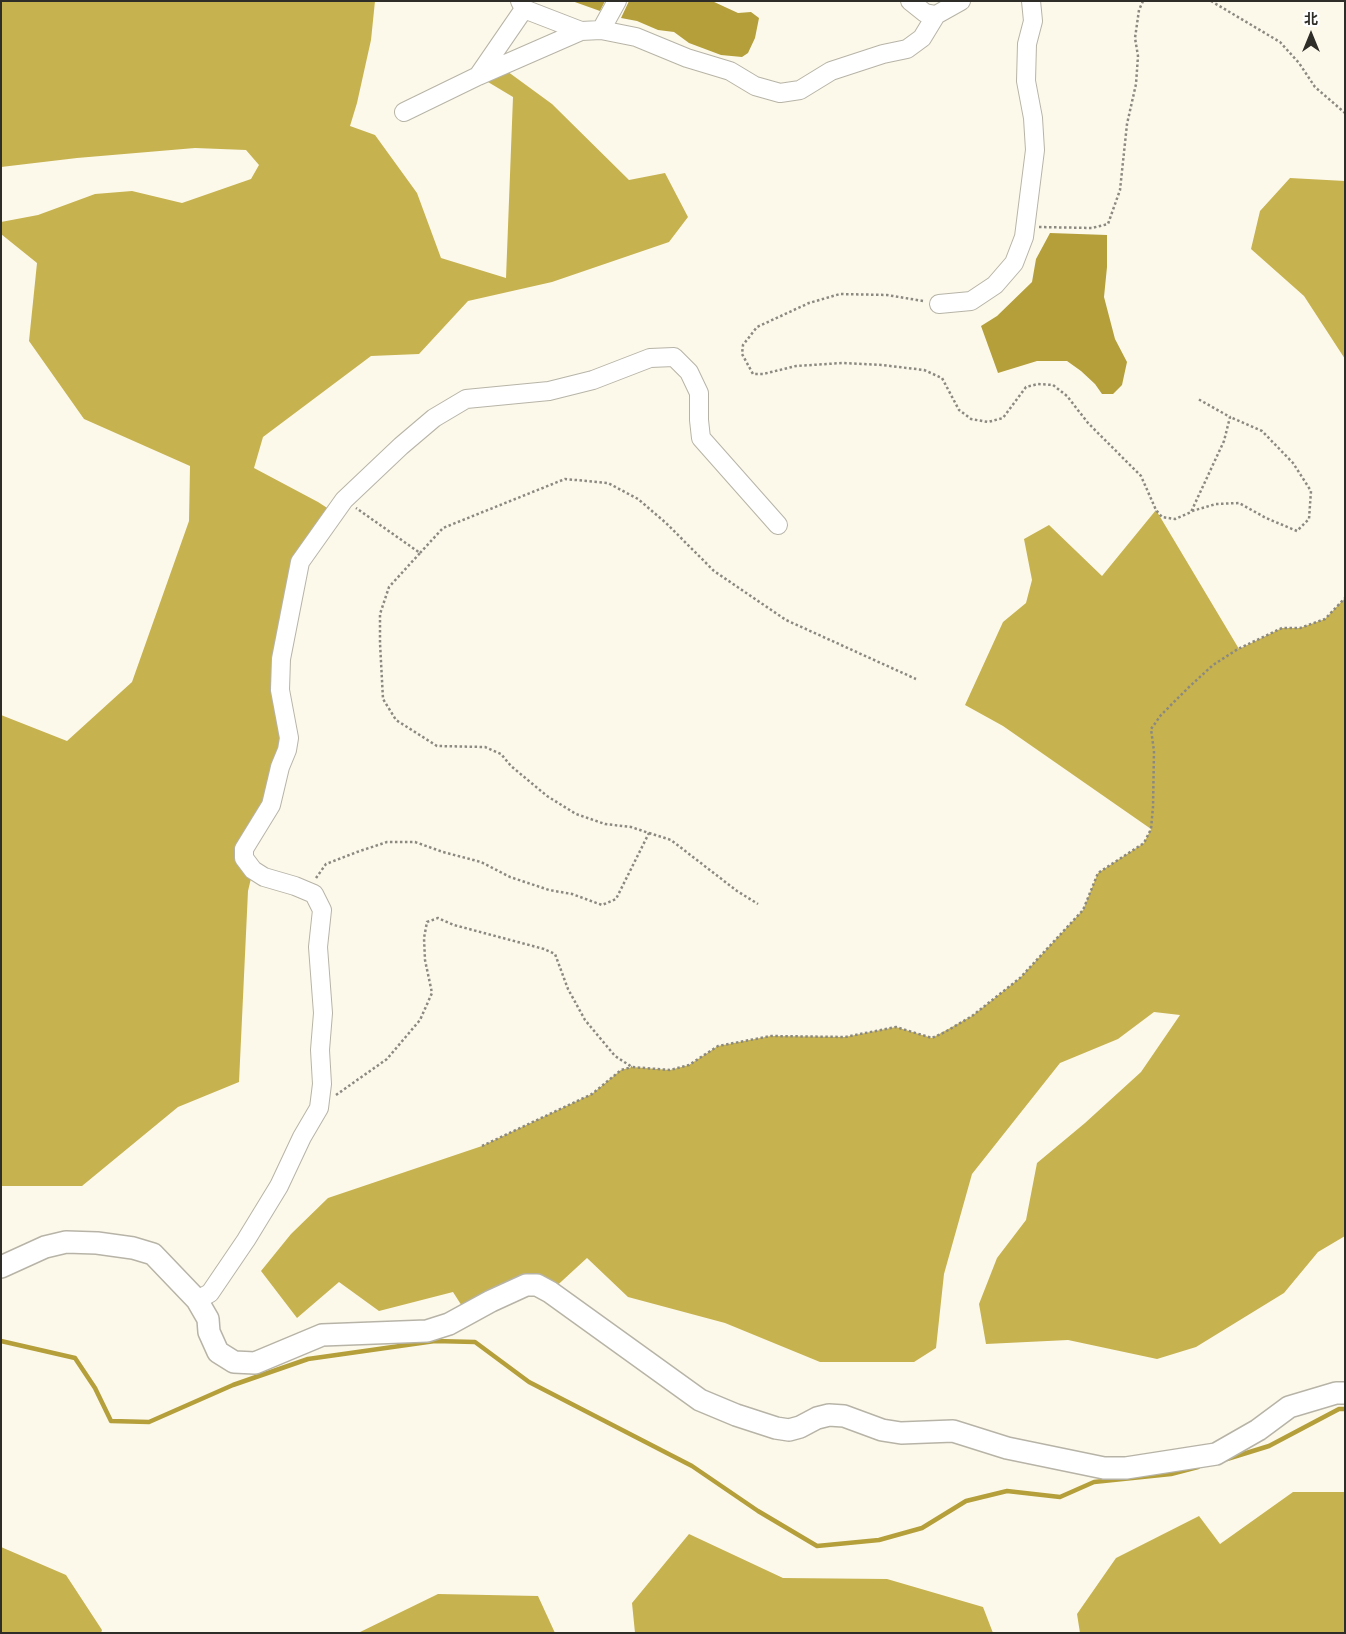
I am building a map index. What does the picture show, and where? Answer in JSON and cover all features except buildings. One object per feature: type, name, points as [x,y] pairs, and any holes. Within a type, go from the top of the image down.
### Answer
[{"type":"street","points":[[601,30],[617,1]]},
{"type":"street","points":[[910,1],[925,13],[936,16]]},
{"type":"street","points":[[404,112],[478,76],[581,31],[601,30],[636,37],[687,58],[730,72],[755,86],[780,93],[800,90],[831,71],[907,48],[922,38],[936,16],[961,1]]},
{"type":"street","points":[[939,304],[971,301],[995,286],[1014,263],[1024,237],[1035,150],[1033,118],[1026,81],[1027,44],[1033,20],[1031,1]]},
{"type":"street","points":[[478,76],[522,5],[581,31]]},
{"type":"street","points":[[197,1300],[210,1293],[246,1240],[279,1186],[302,1137],[319,1108],[322,1084],[320,1050],[323,1013],[318,947],[322,910],[314,894],[264,877],[253,870],[244,858],[244,849],[271,806],[280,767],[287,750],[288,738],[280,690],[281,660],[300,562],[344,500],[401,446],[434,418],[466,399],[548,391],[593,380],[650,358],[674,356],[689,372],[699,393],[701,438],[778,525]]},
{"type":"street","points":[[1,1268],[44,1247],[66,1242],[97,1243],[134,1248],[153,1254],[197,1300],[208,1318],[209,1332],[218,1352],[234,1362],[255,1363],[322,1335],[427,1331],[449,1324],[491,1301],[526,1285],[537,1285],[550,1292],[700,1400],[736,1415],[776,1428],[789,1430],[800,1428],[817,1418],[829,1415],[844,1416],[882,1430],[901,1433],[953,1431],[1007,1448],[1104,1468],[1126,1468],[1216,1454],[1258,1430],[1289,1407],[1336,1393],[1345,1393]]},
{"type":"path","points":[[1026,227],[1092,228],[1108,224],[1120,190],[1127,124],[1136,84],[1138,56],[1135,38],[1139,10],[1143,1]]},
{"type":"path","points":[[1213,2],[1280,42],[1299,63],[1315,87],[1345,113]]},
{"type":"path","points":[[939,304],[887,295],[840,294],[809,303],[756,327],[743,344],[742,354],[753,374],[764,374],[796,366],[842,363],[924,370],[942,378],[959,410],[971,418],[988,422],[1003,418],[1026,387],[1038,384],[1053,385],[1067,396],[1088,423],[1141,476],[1156,510],[1162,517],[1175,519],[1216,504],[1239,503],[1266,518],[1296,531],[1309,518],[1311,491],[1293,463],[1262,431],[1230,417],[1198,399]]},
{"type":"path","points":[[1191,512],[1224,441],[1230,417]]},
{"type":"path","points":[[758,904],[737,891],[671,840],[631,827],[605,824],[576,814],[547,796],[511,766],[501,754],[485,747],[437,746],[396,720],[384,699],[380,643],[380,614],[389,587],[443,528],[566,479],[608,483],[638,499],[666,523],[714,571],[786,620],[916,679]]},
{"type":"path","points":[[344,500],[420,554]]},
{"type":"path","points":[[482,1146],[592,1094],[620,1070],[632,1066],[670,1070],[689,1065],[718,1046],[771,1036],[845,1037],[896,1027],[932,1038],[972,1016],[1020,978],[1083,910],[1098,873],[1144,843],[1151,829],[1153,807],[1154,751],[1151,729],[1161,715],[1189,686],[1238,649],[1282,628],[1300,628],[1325,619],[1345,598]]},
{"type":"path","points":[[314,894],[316,878],[326,864],[387,842],[415,842],[481,862],[510,877],[549,890],[572,894],[602,905],[616,899],[649,834]]},
{"type":"path","points":[[319,1108],[386,1059],[420,1020],[432,993],[425,960],[424,938],[427,922],[438,918],[454,925],[544,949],[555,954],[568,989],[585,1020],[615,1056],[632,1066]]},
{"type":"shaded area","points":[[1,1],[375,1],[371,40],[350,126],[375,135],[417,193],[441,258],[506,278],[513,97],[478,76],[500,66],[552,104],[629,180],[665,173],[688,217],[669,242],[552,282],[468,301],[419,354],[371,356],[263,437],[254,468],[335,513],[300,562],[288,629],[289,738],[244,849],[253,870],[248,891],[239,1082],[178,1107],[82,1186],[1,1186],[1,715],[67,741],[132,682],[189,521],[190,466],[84,419],[29,341],[37,263],[1,234],[1,222],[38,215],[95,194],[132,191],[182,203],[251,179],[259,165],[246,150],[195,148],[77,158],[1,167]]},
{"type":"shaded area","points":[[572,1],[605,1],[600,11]]},
{"type":"shaded area","points":[[629,1],[712,1],[738,13],[751,12],[759,18],[755,38],[748,53],[742,57],[721,55],[689,43],[674,32],[658,30],[637,21],[621,18]]},
{"type":"shaded area","points":[[1290,178],[1345,181],[1345,359],[1304,296],[1251,249],[1260,211]]},
{"type":"shaded area","points":[[1050,233],[1107,235],[1107,267],[1104,297],[1115,339],[1127,362],[1122,385],[1113,394],[1102,394],[1095,384],[1067,361],[1037,361],[998,373],[981,326],[997,316],[1032,282],[1036,259]]},
{"type":"shaded area","points":[[1156,510],[1239,649],[1282,628],[1300,628],[1325,619],[1345,598],[1345,1236],[1318,1252],[1284,1293],[1196,1347],[1157,1359],[1068,1340],[986,1344],[979,1304],[997,1258],[1026,1220],[1037,1163],[1085,1123],[1141,1072],[1180,1015],[1154,1012],[1118,1039],[1060,1063],[972,1174],[944,1274],[936,1348],[914,1362],[820,1362],[725,1323],[628,1297],[587,1258],[550,1292],[537,1285],[467,1314],[453,1292],[379,1311],[339,1282],[297,1318],[261,1271],[291,1234],[328,1198],[482,1146],[592,1094],[621,1070],[632,1067],[670,1070],[689,1065],[718,1046],[771,1036],[845,1037],[896,1027],[932,1038],[972,1016],[1020,978],[1083,910],[1098,873],[1144,843],[1151,829],[1003,726],[965,705],[1003,622],[1026,603],[1032,580],[1024,539],[1049,525],[1102,576]]},
{"type":"shaded area","points":[[1293,1492],[1345,1492],[1345,1633],[1080,1633],[1077,1614],[1116,1558],[1199,1516],[1220,1544]]},
{"type":"shaded area","points":[[689,1534],[783,1578],[887,1579],[983,1607],[993,1633],[635,1633],[632,1603]]},
{"type":"shaded area","points":[[1,1547],[66,1575],[102,1630],[101,1633],[1,1633]]},
{"type":"shaded area","points":[[438,1594],[538,1596],[555,1633],[358,1633]]},
{"type":"waterway","points":[[1,1341],[75,1358],[95,1388],[111,1421],[149,1422],[233,1385],[308,1359],[435,1341],[475,1342],[529,1382],[692,1466],[758,1511],[817,1546],[879,1540],[922,1528],[966,1501],[1007,1491],[1060,1497],[1094,1482],[1171,1474],[1198,1467]]},
{"type":"waterway","points":[[1227,1459],[1269,1446],[1339,1409],[1345,1409]]}]
